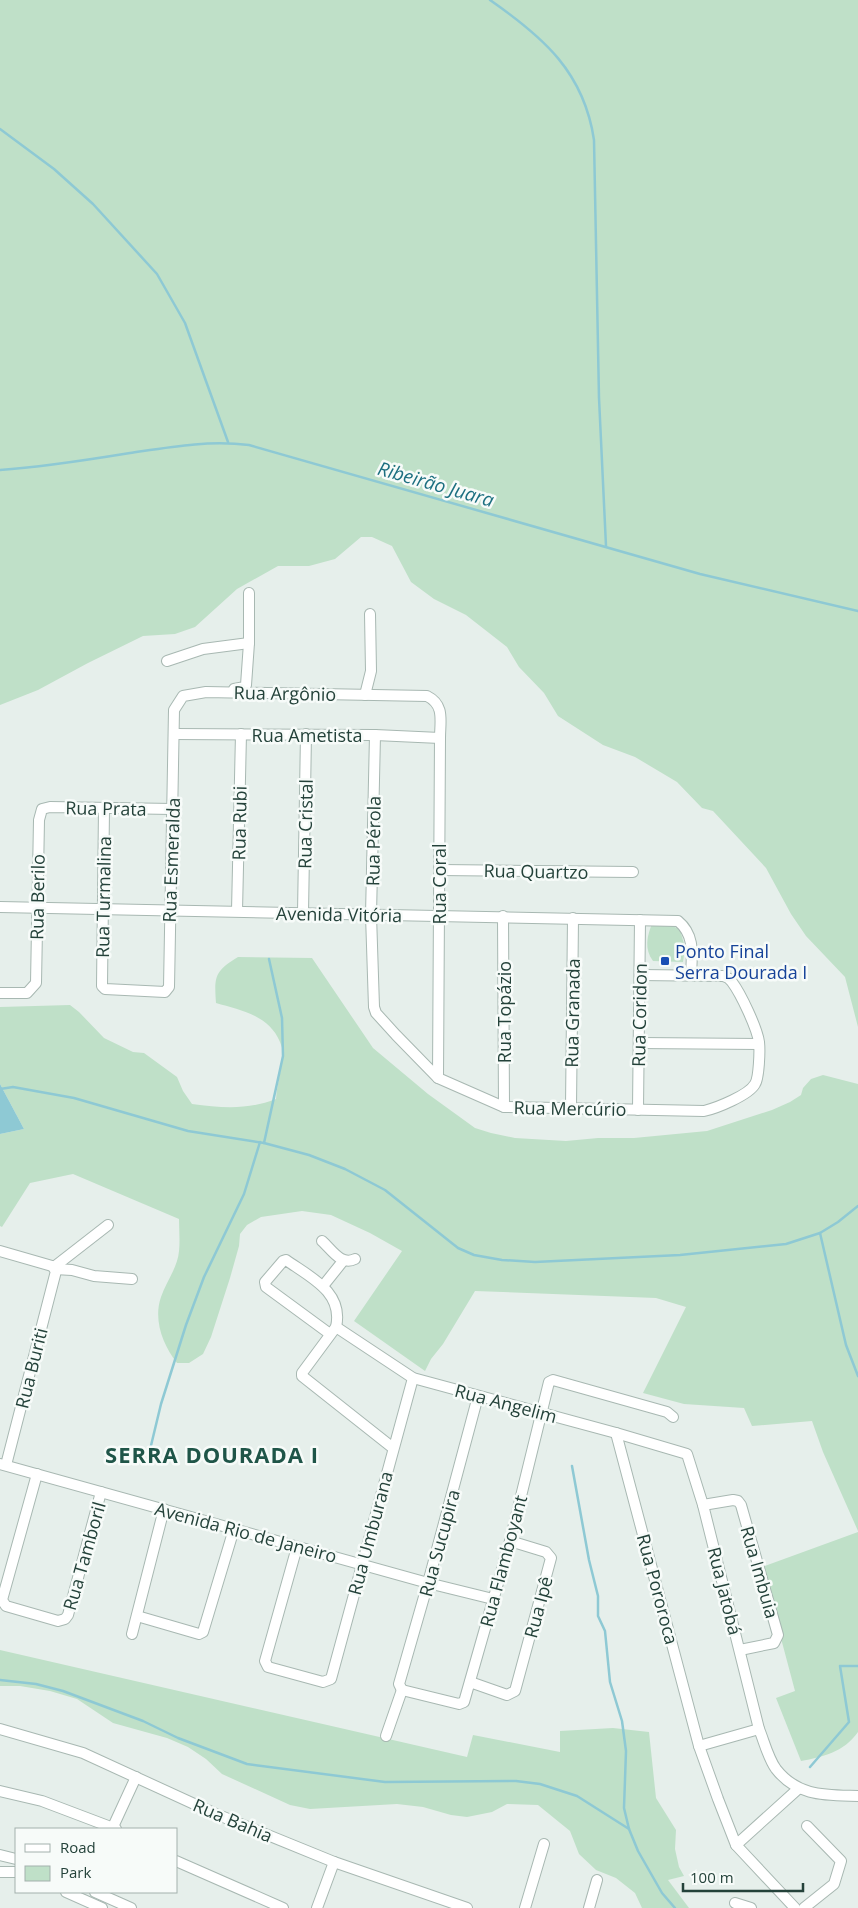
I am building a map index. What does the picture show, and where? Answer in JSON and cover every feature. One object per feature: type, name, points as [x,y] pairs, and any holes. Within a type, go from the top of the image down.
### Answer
[{"type":"street","points":[[206,692],[245,687],[249,643],[250,593]]},
{"type":"street","points":[[365,695],[371,671],[370,614]]},
{"type":"street","points":[[167,661],[203,649],[249,643]]},
{"type":"street","name":"Rua Argônio","points":[[175,734],[174,710],[183,696],[206,692],[427,696]]},
{"type":"street","name":"Rua Coral","points":[[427,696],[439,706],[440,738],[438,1078]]},
{"type":"street","name":"Rua Ametista","points":[[175,734],[375,735],[440,738]]},
{"type":"street","name":"Rua Esmeralda","points":[[169,987],[175,734]]},
{"type":"street","name":"Rua Rubi","points":[[237,911],[240,734]]},
{"type":"street","name":"Rua Cristal","points":[[303,913],[306,734]]},
{"type":"street","name":"Rua Pérola","points":[[374,1007],[371,914],[375,735]]},
{"type":"street","name":"Rua Prata","points":[[40,812],[50,807],[173,809]]},
{"type":"street","name":"Rua Turmalina","points":[[104,808],[102,986],[108,990],[161,992],[166,991],[169,987]]},
{"type":"street","name":"Rua Berilo","points":[[0,993],[26,993],[36,983],[40,812]]},
{"type":"street","name":"Rua Quartzo","points":[[440,870],[632,872]]},
{"type":"street","name":"Avenida Vitória","points":[[0,907],[678,921],[686,927],[690,934],[692,944],[691,975]]},
{"type":"street","name":"Rua Topázio","points":[[504,916],[504,1107]]},
{"type":"street","name":"Rua Granada","points":[[571,1108],[574,918]]},
{"type":"street","name":"Rua Coridon","points":[[638,1110],[640,920]]},
{"type":"street","points":[[640,974],[728,978],[732,982],[756,1031],[759,1044],[640,1044]]},
{"type":"street","name":"Rua Mercúrio","points":[[374,1007],[376,1013],[396,1036],[438,1078],[504,1107],[704,1111],[727,1104],[756,1084],[759,1044]]},
{"type":"street","points":[[55,1269],[108,1225]]},
{"type":"street","points":[[322,1240],[343,1261],[350,1262],[355,1259]]},
{"type":"street","points":[[0,1250],[55,1269],[72,1270],[94,1276],[132,1279]]},
{"type":"street","name":"Rua Angelim","points":[[323,1286],[286,1260],[265,1282],[266,1287],[333,1331],[413,1378],[687,1454]]},
{"type":"street","points":[[343,1261],[323,1286],[331,1294],[338,1319],[333,1331],[302,1373],[302,1376],[393,1448]]},
{"type":"street","name":"Rua Buriti","points":[[3,1464],[55,1269]]},
{"type":"street","name":"Rua Umburana","points":[[297,1547],[265,1661],[268,1667],[323,1682],[330,1679],[413,1378]]},
{"type":"street","name":"Rua Flamboyant","points":[[402,1690],[459,1704],[464,1702],[510,1541],[550,1382],[553,1380],[667,1412],[673,1417]]},
{"type":"street","name":"Rua Sucupira","points":[[402,1690],[398,1684],[428,1583],[478,1396]]},
{"type":"street","name":"Rua Pororoca","points":[[616,1433],[699,1746],[736,1845]]},
{"type":"street","name":"Rua Jatobá","points":[[687,1454],[703,1504],[760,1729],[777,1769],[798,1789]]},
{"type":"street","name":"Avenida Rio de Janeiro","points":[[3,1464],[362,1565],[493,1599]]},
{"type":"street","name":"Rua Tamboril","points":[[38,1474],[2,1595],[2,1602],[6,1606],[58,1621],[65,1619],[69,1612],[101,1492]]},
{"type":"street","name":"Rua Imbuia","points":[[703,1504],[733,1500],[741,1505],[778,1636],[774,1643],[740,1650]]},
{"type":"street","points":[[132,1634],[164,1510]]},
{"type":"street","points":[[137,1616],[199,1634],[203,1632],[234,1529]]},
{"type":"street","name":"Rua Ipê","points":[[470,1682],[507,1695],[515,1691],[551,1558],[546,1552],[510,1541]]},
{"type":"street","points":[[386,1736],[402,1690]]},
{"type":"street","name":"Rua Bahia","points":[[0,1729],[83,1753],[216,1814],[334,1862],[467,1908]]},
{"type":"street","points":[[699,1746],[760,1729]]},
{"type":"street","points":[[114,1828],[136,1777]]},
{"type":"street","points":[[795,1908],[736,1845],[798,1789],[825,1795],[858,1796]]},
{"type":"street","points":[[0,1791],[42,1801],[111,1828]]},
{"type":"street","points":[[804,1908],[834,1884],[841,1861],[807,1826]]},
{"type":"street","points":[[525,1908],[544,1844]]},
{"type":"street","points":[[0,1856],[15,1859]]},
{"type":"street","points":[[178,1862],[283,1908]]},
{"type":"street","points":[[317,1908],[334,1862]]},
{"type":"street","points":[[0,1872],[15,1872]]},
{"type":"street","points":[[589,1908],[597,1880]]},
{"type":"street","points":[[68,1893],[102,1908]]},
{"type":"street","points":[[97,1893],[131,1908]]},
{"type":"street","points":[[735,1903],[751,1908]]},
{"type":"green space","points":[[0,0],[858,0],[858,1027],[845,977],[806,936],[791,914],[766,868],[713,811],[702,808],[677,782],[635,757],[603,745],[558,716],[544,693],[519,667],[507,647],[466,615],[434,599],[411,582],[392,546],[372,537],[361,537],[335,559],[309,566],[278,566],[237,589],[195,627],[175,634],[143,636],[38,690],[0,705]]},
{"type":"green space","points":[[664,921],[680,930],[685,947],[683,962],[653,961],[648,952],[647,942],[652,924]]},
{"type":"green space","points":[[238,957],[312,958],[373,1048],[428,1094],[475,1128],[515,1138],[566,1141],[598,1138],[634,1138],[707,1131],[772,1110],[790,1102],[801,1095],[803,1088],[811,1079],[823,1075],[858,1084],[858,1531],[823,1452],[812,1421],[752,1426],[744,1408],[684,1404],[643,1393],[686,1307],[656,1298],[475,1291],[425,1371],[354,1321],[402,1251],[370,1233],[331,1215],[302,1211],[261,1217],[247,1225],[240,1234],[239,1246],[230,1278],[211,1337],[203,1354],[189,1363],[177,1363],[167,1348],[161,1332],[158,1314],[161,1297],[178,1256],[179,1219],[73,1174],[30,1183],[2,1227],[0,1226],[0,1134],[24,1129],[0,1084],[0,1007],[70,1005],[104,1038],[133,1052],[144,1053],[177,1077],[183,1091],[192,1104],[224,1107],[266,1103],[276,1099],[283,1052],[280,1042],[269,1026],[253,1015],[216,1003],[215,986],[218,975],[225,966]]},
{"type":"green space","points":[[858,1532],[858,1732],[840,1749],[817,1758],[801,1761],[776,1698],[795,1691],[762,1567]]},
{"type":"green space","points":[[0,1650],[467,1757],[473,1735],[560,1752],[560,1731],[613,1728],[649,1732],[656,1798],[676,1830],[675,1849],[679,1867],[684,1876],[668,1880],[689,1908],[642,1908],[635,1893],[616,1878],[596,1870],[579,1854],[570,1831],[538,1805],[507,1804],[492,1812],[467,1817],[451,1815],[423,1807],[397,1804],[310,1809],[290,1805],[222,1774],[206,1759],[188,1747],[167,1738],[113,1723],[77,1699],[50,1691],[20,1686],[0,1686]]},
{"type":"water","points":[[0,1084],[24,1129],[0,1134]]},
{"type":"waterway","points":[[490,0],[527,28],[558,58],[571,76],[589,116],[594,140],[599,398],[606,546]]},
{"type":"waterway","points":[[0,129],[54,169],[93,204],[157,274],[185,323],[228,442]]},
{"type":"waterway","name":"Ribeirão Juara","points":[[0,470],[65,463],[189,445],[219,443],[249,445],[700,574],[858,611]]},
{"type":"waterway","points":[[264,1143],[283,1056],[282,1018],[269,959]]},
{"type":"waterway","points":[[0,1089],[13,1087],[74,1098],[188,1131],[264,1143],[309,1155],[345,1169],[385,1190],[458,1248],[474,1255],[502,1260],[535,1262],[680,1255],[786,1244],[820,1233],[858,1206]]},
{"type":"waterway","points":[[148,1458],[161,1404],[186,1325],[204,1277],[244,1194],[260,1142]]},
{"type":"waterway","points":[[820,1233],[846,1345],[858,1376]]},
{"type":"waterway","points":[[572,1466],[589,1560],[598,1596],[598,1616],[605,1631],[610,1682],[622,1721],[626,1751],[624,1808],[629,1829],[638,1851],[662,1893],[675,1908]]},
{"type":"waterway","points":[[810,1767],[849,1722],[840,1666],[858,1666]]},
{"type":"waterway","points":[[0,1680],[36,1684],[63,1691],[143,1721],[178,1738],[247,1764],[385,1782],[516,1781],[540,1784],[577,1796],[629,1829]]},
{"type":"place","name":"Ponto Final Serra Dourada I","points":[[665,961]]},
{"type":"district","name":"SERRA DOURADA I","points":[[212,1454]]}]
